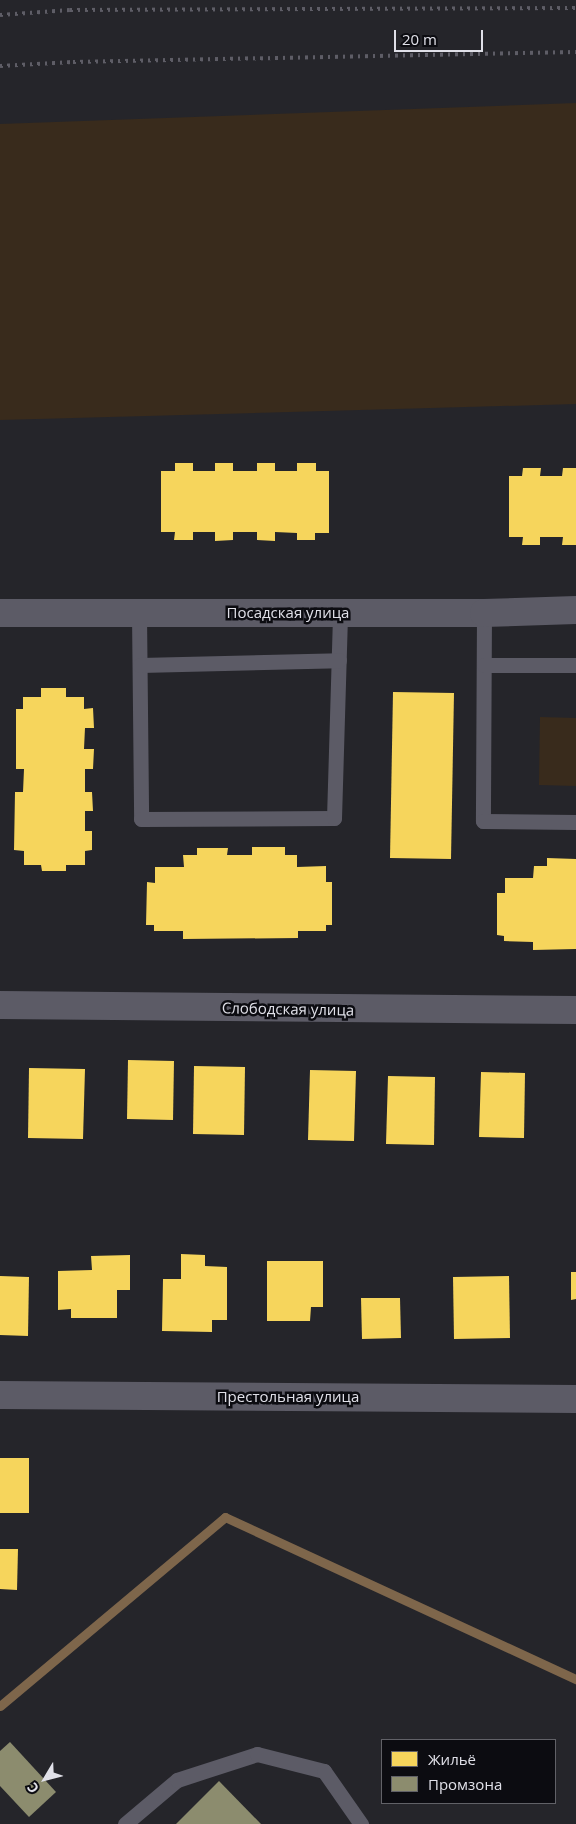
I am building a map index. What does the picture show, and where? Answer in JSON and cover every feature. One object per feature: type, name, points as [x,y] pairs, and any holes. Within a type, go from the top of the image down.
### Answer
[{"type":"street","name":"Посадская улица","points":[[0,613],[484,613],[576,610]]},
{"type":"street","name":"Слободская улица","points":[[0,1005],[576,1010]]},
{"type":"street","name":"Престольная улица","points":[[0,1395],[576,1399]]},
{"type":"lane","points":[[140,614],[141,819],[334,818],[340,612]]},
{"type":"lane","points":[[484,613],[483,821],[576,822]]},
{"type":"lane","points":[[140,665],[339,660]]},
{"type":"lane","points":[[484,666],[576,665]]},
{"type":"lane","points":[[125,1824],[177,1780],[257,1754],[324,1770],[361,1824]]},
{"type":"shaded area","points":[[576,103],[576,404],[0,420],[0,124]]},
{"type":"shaded area","points":[[540,717],[576,718],[576,786],[539,785]]},
{"type":"building: Жильё","points":[[175,463],[193,463],[193,471],[215,471],[215,463],[233,463],[233,471],[257,471],[257,463],[275,463],[275,471],[297,471],[297,463],[316,463],[316,471],[329,471],[329,533],[315,533],[315,540],[297,540],[297,533],[275,532],[275,541],[257,540],[257,532],[233,532],[233,540],[215,541],[215,532],[193,532],[193,540],[174,540],[175,532],[161,532],[161,471],[175,471]]},
{"type":"building: Жильё","points":[[523,468],[541,468],[540,476],[562,476],[563,468],[576,468],[576,545],[562,545],[563,537],[540,537],[540,545],[522,545],[523,537],[509,537],[509,476],[522,476]]},
{"type":"building: Жильё","points":[[41,688],[66,688],[66,697],[84,697],[84,709],[93,708],[94,728],[85,728],[84,749],[94,749],[93,769],[85,769],[85,792],[92,792],[93,811],[85,811],[85,831],[92,831],[92,850],[85,851],[85,865],[66,865],[66,871],[42,871],[41,865],[24,865],[24,851],[14,850],[15,792],[23,792],[24,769],[16,769],[16,709],[23,709],[23,697],[41,697]]},
{"type":"building: Жильё","points":[[393,692],[454,693],[451,859],[390,858]]},
{"type":"building: Жильё","points":[[252,847],[285,847],[285,855],[297,855],[297,867],[326,866],[326,882],[332,882],[332,925],[326,925],[326,931],[298,931],[298,938],[183,939],[183,931],[154,931],[154,925],[146,925],[147,882],[155,883],[155,867],[184,867],[183,855],[197,855],[197,848],[228,848],[227,855],[252,855]]},
{"type":"building: Жильё","points":[[547,858],[576,859],[576,949],[533,950],[533,942],[504,941],[504,936],[497,935],[497,893],[505,893],[505,878],[533,878],[534,866],[547,866]]},
{"type":"building: Жильё","points":[[128,1060],[174,1061],[173,1120],[127,1119]]},
{"type":"building: Жильё","points":[[194,1066],[245,1067],[244,1135],[193,1134]]},
{"type":"building: Жильё","points":[[29,1068],[85,1069],[83,1139],[28,1138]]},
{"type":"building: Жильё","points":[[310,1070],[356,1071],[354,1141],[308,1140]]},
{"type":"building: Жильё","points":[[481,1072],[525,1073],[524,1138],[479,1137]]},
{"type":"building: Жильё","points":[[388,1076],[435,1077],[434,1145],[386,1144]]},
{"type":"building: Жильё","points":[[181,1254],[205,1255],[205,1266],[227,1267],[227,1320],[212,1320],[212,1332],[162,1331],[163,1279],[181,1279]]},
{"type":"building: Жильё","points":[[130,1255],[130,1290],[117,1290],[117,1318],[71,1318],[71,1309],[58,1310],[58,1271],[92,1270],[91,1256]]},
{"type":"building: Жильё","points":[[267,1261],[323,1261],[323,1307],[311,1307],[310,1321],[267,1321]]},
{"type":"building: Жильё","points":[[571,1272],[576,1272],[576,1299],[571,1300]]},
{"type":"building: Жильё","points":[[0,1276],[29,1277],[28,1336],[0,1335]]},
{"type":"building: Жильё","points":[[509,1276],[510,1338],[454,1339],[453,1277]]},
{"type":"building: Жильё","points":[[361,1298],[400,1298],[401,1338],[362,1339]]},
{"type":"building: Жильё","points":[[0,1458],[29,1458],[29,1513],[0,1513]]},
{"type":"building: Жильё","points":[[0,1549],[18,1549],[17,1590],[0,1589]]},
{"type":"building: Промзона","points":[[10,1742],[56,1792],[29,1817],[0,1786],[0,1751]]},
{"type":"building: Промзона","points":[[219,1781],[261,1824],[176,1824]]},
{"type":"waterway","points":[[0,1706],[225,1517],[576,1679]]},
{"type":"railway","points":[[0,15],[70,10],[576,8]]},
{"type":"railway","points":[[0,66],[73,62],[576,52]]}]
